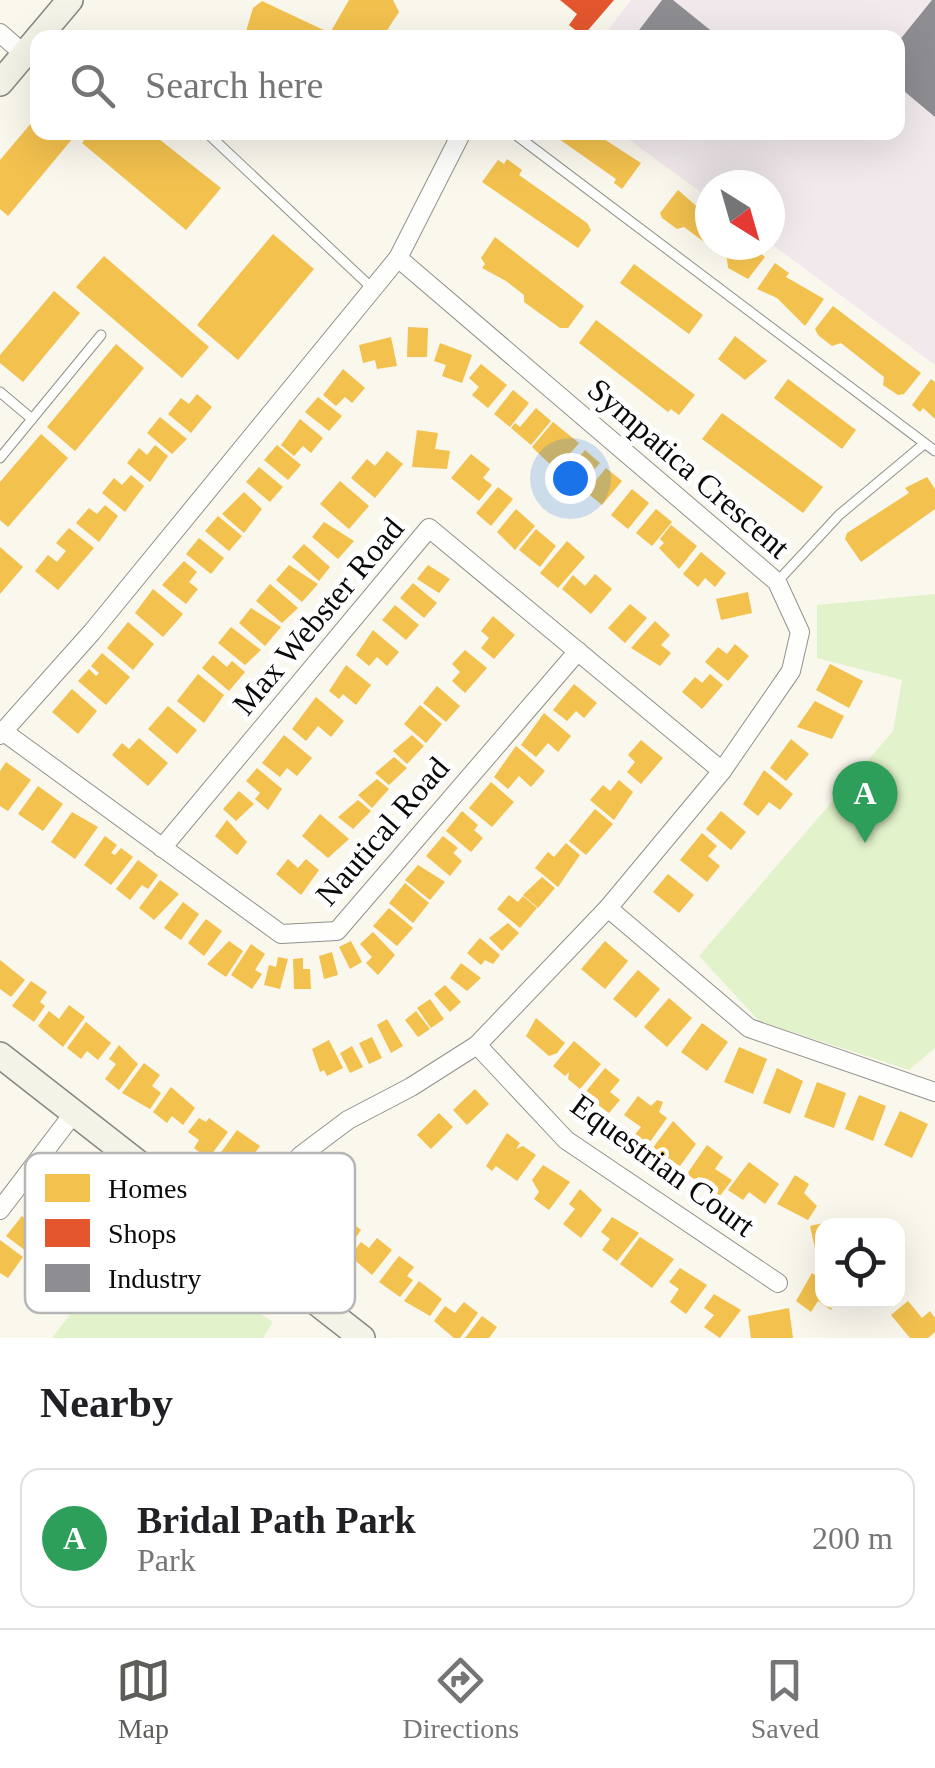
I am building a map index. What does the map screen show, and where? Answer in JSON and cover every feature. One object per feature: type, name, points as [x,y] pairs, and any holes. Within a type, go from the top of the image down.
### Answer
[{"type":"street","points":[[44,30],[70,0]]},
{"type":"street","points":[[0,33],[30,42]]},
{"type":"street","points":[[0,83],[30,47]]},
{"type":"street","points":[[2,734],[92,632],[398,258],[458,140]]},
{"type":"street","name":"Sympatica Crescent","points":[[304,1153],[348,1120],[412,1088],[477,1045],[608,908],[722,771],[790,671],[800,632],[778,582],[398,258]]},
{"type":"street","name":"Max Webster Road","points":[[162,848],[429,528],[722,771]]},
{"type":"street","name":"Nautical Road","points":[[2,734],[281,934],[337,931],[578,651]]},
{"type":"street","points":[[608,908],[749,1028],[935,1092]]},
{"type":"street","name":"Equestrian Court","points":[[477,1045],[566,1140],[778,1284]]},
{"type":"street","points":[[0,1056],[124,1153]]},
{"type":"street","points":[[43,1153],[73,1114]]},
{"type":"street","points":[[0,1210],[25,1177]]},
{"type":"street","points":[[330,1313],[362,1338]]},
{"type":"lane","points":[[215,140],[372,288]]},
{"type":"lane","points":[[523,140],[935,452]]},
{"type":"lane","points":[[0,458],[101,335]]},
{"type":"lane","points":[[0,392],[32,419]]},
{"type":"lane","points":[[778,582],[840,515],[924,444]]},
{"type":"shaded area","points":[[631,0],[935,0],[935,365],[785,254],[785,170],[695,170],[695,188],[630,140],[905,140],[905,30],[608,30]]},
{"type":"green space","points":[[935,594],[935,1048],[909,1070],[759,1021],[699,956],[893,731],[902,680],[817,658],[817,605]]},
{"type":"green space","points":[[71,1313],[260,1313],[273,1322],[263,1338],[52,1338]]},
{"type":"building: Homes","points":[[349,0],[393,0],[399,12],[387,30],[332,30]]},
{"type":"building: Homes","points":[[262,1],[324,30],[246,30],[253,8]]},
{"type":"building: Homes","points":[[30,124],[30,140],[71,140],[8,216],[0,209],[0,160]]},
{"type":"building: Homes","points":[[160,140],[221,188],[186,230],[82,143]]},
{"type":"building: Homes","points":[[560,140],[605,140],[641,163],[622,189],[614,183],[616,179]]},
{"type":"building: Homes","points":[[507,159],[522,170],[519,175],[587,223],[591,230],[578,248],[482,182],[498,160],[504,164]]},
{"type":"building: Homes","points":[[678,190],[695,205],[695,235],[684,227],[677,229],[660,213]]},
{"type":"building: Homes","points":[[273,234],[314,269],[238,360],[197,325]]},
{"type":"building: Homes","points":[[495,237],[584,306],[568,328],[560,328],[524,302],[524,295],[506,281],[482,268],[485,264],[481,258]]},
{"type":"building: Homes","points":[[104,256],[209,347],[182,378],[76,287]]},
{"type":"building: Homes","points":[[727,260],[763,260],[748,279],[728,268]]},
{"type":"building: Homes","points":[[775,263],[789,273],[786,277],[824,299],[805,326],[777,298],[757,289]]},
{"type":"building: Homes","points":[[634,264],[703,315],[689,334],[620,283]]},
{"type":"building: Homes","points":[[54,291],[80,313],[23,382],[0,363],[0,355]]},
{"type":"building: Homes","points":[[833,306],[921,373],[904,394],[898,395],[883,385],[884,377],[841,343],[832,346],[818,335],[815,329]]},
{"type":"building: Homes","points":[[596,320],[695,395],[679,415],[671,409],[668,412],[579,343]]},
{"type":"building: Homes","points":[[408,327],[428,328],[427,357],[407,357]]},
{"type":"building: Homes","points":[[735,336],[767,361],[745,380],[718,359]]},
{"type":"building: Homes","points":[[391,337],[397,366],[377,369],[375,360],[363,363],[359,345]]},
{"type":"building: Homes","points":[[440,343],[472,355],[462,383],[442,376],[446,365],[434,361]]},
{"type":"building: Homes","points":[[116,344],[144,368],[75,451],[47,427]]},
{"type":"building: Homes","points":[[481,364],[507,385],[488,408],[472,395],[479,387],[469,378]]},
{"type":"building: Homes","points":[[343,369],[365,388],[352,403],[345,397],[336,406],[323,395]]},
{"type":"building: Homes","points":[[788,379],[856,430],[842,449],[774,398]]},
{"type":"building: Homes","points":[[931,379],[935,382],[935,419],[923,408],[920,412],[912,405]]},
{"type":"building: Homes","points":[[513,390],[529,403],[510,427],[494,414]]},
{"type":"building: Homes","points":[[197,394],[212,407],[191,433],[168,414],[181,398],[189,404]]},
{"type":"building: Homes","points":[[318,397],[342,416],[329,431],[305,412]]},
{"type":"building: Homes","points":[[536,408],[551,421],[531,445],[511,428],[515,423],[520,427]]},
{"type":"building: Homes","points":[[722,413],[823,487],[803,513],[702,439]]},
{"type":"building: Homes","points":[[160,417],[187,439],[172,454],[147,433]]},
{"type":"building: Homes","points":[[300,419],[323,438],[311,453],[303,446],[294,456],[281,445]]},
{"type":"building: Homes","points":[[553,422],[579,443],[556,470],[532,447]]},
{"type":"building: Homes","points":[[417,430],[438,433],[435,449],[450,451],[447,469],[412,467]]},
{"type":"building: Homes","points":[[41,434],[68,458],[8,527],[0,520],[0,482]]},
{"type":"building: Homes","points":[[155,445],[168,456],[150,482],[127,463],[139,448],[147,455]]},
{"type":"building: Homes","points":[[277,445],[301,465],[288,480],[264,460]]},
{"type":"building: Homes","points":[[585,450],[600,463],[580,486],[565,473]]},
{"type":"building: Homes","points":[[387,451],[403,464],[375,498],[351,478],[367,459],[375,466]]},
{"type":"building: Homes","points":[[471,454],[490,469],[483,478],[492,485],[479,501],[451,478]]},
{"type":"building: Homes","points":[[259,467],[283,487],[270,502],[246,482]]},
{"type":"building: Homes","points":[[606,468],[622,481],[602,505],[586,492]]},
{"type":"building: Homes","points":[[131,475],[144,486],[125,512],[102,493],[114,478],[122,485]]},
{"type":"building: Homes","points":[[927,477],[935,489],[935,509],[861,562],[845,539],[847,533],[909,493],[905,488]]},
{"type":"building: Homes","points":[[340,481],[369,506],[349,529],[320,504]]},
{"type":"building: Homes","points":[[498,487],[513,499],[491,526],[476,513]]},
{"type":"building: Homes","points":[[632,489],[649,503],[628,529],[611,515]]},
{"type":"building: Homes","points":[[244,492],[262,509],[244,533],[222,514]]},
{"type":"building: Homes","points":[[105,505],[118,516],[99,542],[76,523],[89,508],[97,514]]},
{"type":"building: Homes","points":[[516,509],[535,526],[515,550],[497,532]]},
{"type":"building: Homes","points":[[656,509],[672,522],[652,546],[636,533]]},
{"type":"building: Homes","points":[[218,516],[242,536],[229,551],[205,531]]},
{"type":"building: Homes","points":[[324,522],[354,541],[338,559],[312,537]]},
{"type":"building: Homes","points":[[671,525],[697,546],[679,569],[659,548],[664,543],[660,539]]},
{"type":"building: Homes","points":[[69,528],[94,548],[58,590],[35,571],[48,555],[57,562],[66,551],[56,543]]},
{"type":"building: Homes","points":[[536,529],[556,546],[540,567],[519,550]]},
{"type":"building: Homes","points":[[199,538],[224,558],[211,574],[186,554]]},
{"type":"building: Homes","points":[[567,541],[585,557],[558,588],[540,573]]},
{"type":"building: Homes","points":[[304,544],[330,567],[319,581],[292,557]]},
{"type":"building: Homes","points":[[0,547],[23,567],[0,594]]},
{"type":"building: Homes","points":[[701,552],[726,573],[715,587],[705,578],[698,587],[683,574]]},
{"type":"building: Homes","points":[[184,561],[197,572],[189,582],[198,589],[186,604],[162,585]]},
{"type":"building: Homes","points":[[289,565],[318,584],[302,602],[276,580]]},
{"type":"building: Homes","points":[[428,565],[450,579],[439,593],[417,579]]},
{"type":"building: Homes","points":[[595,574],[612,589],[591,614],[562,589],[573,575],[585,586]]},
{"type":"building: Homes","points":[[413,583],[437,603],[424,618],[400,598]]},
{"type":"building: Homes","points":[[270,584],[298,608],[282,623],[256,601]]},
{"type":"building: Homes","points":[[153,589],[183,614],[163,637],[135,613]]},
{"type":"building: Homes","points":[[748,592],[752,613],[721,620],[716,599]]},
{"type":"building: Homes","points":[[630,604],[647,618],[625,643],[608,628]]},
{"type":"building: Homes","points":[[395,605],[419,625],[406,640],[382,620]]},
{"type":"building: Homes","points":[[251,608],[281,627],[265,646],[239,623]]},
{"type":"building: Homes","points":[[493,616],[515,635],[494,659],[481,648],[489,638],[481,631]]},
{"type":"building: Homes","points":[[655,621],[670,635],[661,645],[671,653],[660,666],[631,648]]},
{"type":"building: Homes","points":[[128,622],[154,644],[133,670],[107,648]]},
{"type":"building: Homes","points":[[231,627],[261,650],[245,665],[218,643]]},
{"type":"building: Homes","points":[[373,630],[399,652],[387,666],[377,657],[369,666],[356,655]]},
{"type":"building: Homes","points":[[735,644],[749,656],[728,681],[705,662],[718,647],[727,654]]},
{"type":"building: Homes","points":[[465,650],[487,668],[465,693],[452,681],[460,672],[452,664]]},
{"type":"building: Homes","points":[[102,653],[130,677],[106,705],[78,681],[89,669],[96,676],[99,673],[91,666]]},
{"type":"building: Homes","points":[[213,655],[227,667],[232,661],[245,672],[229,691],[202,668]]},
{"type":"building: Homes","points":[[830,664],[863,681],[849,708],[816,690]]},
{"type":"building: Homes","points":[[346,665],[371,685],[356,705],[343,694],[339,699],[329,691]]},
{"type":"building: Homes","points":[[198,674],[224,695],[204,723],[177,701]]},
{"type":"building: Homes","points":[[710,674],[723,685],[702,709],[682,692],[695,677],[702,683]]},
{"type":"building: Homes","points":[[574,684],[597,703],[584,718],[576,711],[567,721],[553,710]]},
{"type":"building: Homes","points":[[437,686],[460,706],[446,722],[423,703]]},
{"type":"building: Homes","points":[[72,689],[97,711],[78,734],[52,712]]},
{"type":"building: Homes","points":[[316,697],[344,721],[331,737],[318,726],[306,741],[292,729]]},
{"type":"building: Homes","points":[[815,701],[844,716],[832,739],[797,727]]},
{"type":"building: Homes","points":[[420,705],[442,724],[426,743],[404,724]]},
{"type":"building: Homes","points":[[168,706],[197,730],[177,754],[148,729]]},
{"type":"building: Homes","points":[[544,713],[571,736],[558,752],[548,743],[536,757],[521,745]]},
{"type":"building: Homes","points":[[284,735],[312,758],[297,776],[287,768],[280,777],[262,763]]},
{"type":"building: Homes","points":[[412,735],[424,746],[407,764],[393,751]]},
{"type":"building: Homes","points":[[139,738],[168,763],[148,786],[112,755],[122,743],[129,749]]},
{"type":"building: Homes","points":[[791,739],[809,754],[786,781],[770,768]]},
{"type":"building: Homes","points":[[641,740],[663,758],[641,784],[627,772],[635,762],[628,755]]},
{"type":"building: Homes","points":[[516,746],[545,771],[531,787],[519,776],[508,789],[494,777]]},
{"type":"building: Homes","points":[[394,757],[407,768],[389,785],[375,773]]},
{"type":"building: Homes","points":[[6,762],[31,780],[8,811],[0,806],[0,771]]},
{"type":"building: Homes","points":[[257,768],[282,789],[268,810],[255,799],[260,793],[246,781]]},
{"type":"building: Homes","points":[[764,770],[793,794],[780,810],[769,802],[758,816],[743,804]]},
{"type":"building: Homes","points":[[377,779],[389,789],[372,808],[358,795]]},
{"type":"building: Homes","points":[[619,780],[633,792],[614,820],[590,800],[603,785],[610,791]]},
{"type":"building: Homes","points":[[491,782],[514,802],[492,827],[469,808]]},
{"type":"building: Homes","points":[[38,786],[63,804],[43,831],[18,814]]},
{"type":"building: Homes","points":[[239,791],[254,804],[236,821],[223,809]]},
{"type":"building: Homes","points":[[358,800],[371,811],[353,829],[338,817]]},
{"type":"building: Homes","points":[[595,809],[613,824],[586,855],[569,841]]},
{"type":"building: Homes","points":[[462,811],[478,825],[474,830],[483,838],[471,852],[446,831]]},
{"type":"building: Homes","points":[[721,811],[746,832],[731,850],[706,829]]},
{"type":"building: Homes","points":[[72,812],[98,827],[75,859],[51,842]]},
{"type":"building: Homes","points":[[320,814],[349,839],[328,858],[302,836]]},
{"type":"building: Homes","points":[[227,820],[247,842],[237,855],[215,836]]},
{"type":"building: Homes","points":[[702,833],[717,846],[708,856],[720,866],[707,882],[680,860]]},
{"type":"building: Homes","points":[[105,836],[117,845],[111,853],[115,855],[121,848],[133,857],[111,885],[84,865]]},
{"type":"building: Homes","points":[[443,836],[458,848],[453,853],[462,861],[450,876],[426,856]]},
{"type":"building: Homes","points":[[566,843],[580,855],[558,887],[535,868],[548,852],[554,857]]},
{"type":"building: Homes","points":[[288,859],[298,868],[306,859],[319,870],[301,895],[276,874]]},
{"type":"building: Homes","points":[[138,860],[158,875],[148,889],[142,885],[130,900],[116,889]]},
{"type":"building: Homes","points":[[418,865],[445,882],[430,900],[405,880]]},
{"type":"building: Homes","points":[[668,874],[694,895],[679,913],[653,892]]},
{"type":"building: Homes","points":[[542,877],[555,888],[538,908],[523,895]]},
{"type":"building: Homes","points":[[160,880],[179,894],[154,920],[139,908]]},
{"type":"building: Homes","points":[[405,883],[429,903],[413,923],[389,903]]},
{"type":"building: Homes","points":[[509,895],[518,902],[523,896],[537,908],[520,928],[497,909]]},
{"type":"building: Homes","points":[[183,902],[199,914],[181,940],[164,928]]},
{"type":"building: Homes","points":[[389,908],[413,928],[397,946],[373,926]]},
{"type":"building: Homes","points":[[206,919],[222,931],[204,956],[188,943]]},
{"type":"building: Homes","points":[[508,923],[519,933],[502,951],[489,938]]},
{"type":"building: Homes","points":[[373,932],[395,955],[378,975],[366,963],[372,957],[360,944]]},
{"type":"building: Homes","points":[[480,938],[500,955],[493,964],[485,960],[481,965],[467,953]]},
{"type":"building: Homes","points":[[229,941],[243,951],[226,977],[207,964]]},
{"type":"building: Homes","points":[[351,941],[362,962],[350,969],[339,947]]},
{"type":"building: Homes","points":[[605,941],[628,961],[605,989],[581,969]]},
{"type":"building: Homes","points":[[251,944],[265,954],[255,970],[262,974],[252,989],[231,975]]},
{"type":"building: Homes","points":[[332,952],[338,975],[324,979],[319,956]]},
{"type":"building: Homes","points":[[278,957],[288,959],[280,989],[264,985],[269,965],[276,967]]},
{"type":"building: Homes","points":[[303,958],[303,969],[310,969],[311,989],[294,989],[293,959]]},
{"type":"building: Homes","points":[[0,960],[25,980],[11,997],[0,989]]},
{"type":"building: Homes","points":[[461,963],[481,978],[467,991],[450,978]]},
{"type":"building: Homes","points":[[638,970],[660,989],[636,1018],[613,999]]},
{"type":"building: Homes","points":[[31,981],[47,992],[40,1002],[45,1006],[34,1022],[12,1006]]},
{"type":"building: Homes","points":[[445,985],[461,1002],[450,1012],[434,994]]},
{"type":"building: Homes","points":[[669,998],[692,1018],[667,1047],[644,1027]]},
{"type":"building: Homes","points":[[430,999],[444,1019],[431,1028],[417,1008]]},
{"type":"building: Homes","points":[[69,1005],[85,1017],[63,1047],[38,1026],[49,1011],[59,1019]]},
{"type":"building: Homes","points":[[416,1011],[430,1029],[418,1037],[405,1020]]},
{"type":"building: Homes","points":[[536,1018],[565,1043],[557,1053],[549,1056],[526,1036]]},
{"type":"building: Homes","points":[[387,1019],[403,1046],[391,1053],[377,1025]]},
{"type":"building: Homes","points":[[86,1022],[111,1043],[98,1060],[87,1051],[81,1059],[67,1048]]},
{"type":"building: Homes","points":[[702,1023],[728,1042],[707,1071],[681,1052]]},
{"type":"building: Homes","points":[[372,1037],[382,1058],[369,1064],[359,1043]]},
{"type":"building: Homes","points":[[329,1040],[343,1068],[327,1076],[324,1070],[320,1072],[312,1049]]},
{"type":"building: Homes","points":[[574,1041],[601,1064],[580,1089],[568,1079],[569,1072],[565,1076],[553,1066]]},
{"type":"building: Homes","points":[[119,1045],[138,1064],[119,1090],[105,1079],[116,1064],[109,1059]]},
{"type":"building: Homes","points":[[352,1046],[363,1067],[350,1073],[340,1053]]},
{"type":"building: Homes","points":[[739,1047],[767,1059],[753,1094],[724,1082]]},
{"type":"building: Homes","points":[[144,1063],[160,1075],[152,1086],[161,1093],[150,1109],[122,1093]]},
{"type":"building: Homes","points":[[605,1068],[620,1080],[610,1092],[620,1100],[609,1113],[584,1094]]},
{"type":"building: Homes","points":[[777,1068],[803,1081],[790,1114],[763,1103]]},
{"type":"building: Homes","points":[[817,1082],[846,1093],[834,1128],[804,1117]]},
{"type":"building: Homes","points":[[171,1087],[195,1108],[183,1125],[172,1116],[167,1123],[153,1112]]},
{"type":"building: Homes","points":[[475,1089],[489,1104],[467,1125],[453,1110]]},
{"type":"building: Homes","points":[[859,1095],[886,1106],[873,1141],[845,1129]]},
{"type":"building: Homes","points":[[638,1096],[651,1106],[657,1100],[663,1102],[659,1112],[667,1118],[647,1146],[634,1136],[641,1127],[624,1115]]},
{"type":"building: Homes","points":[[900,1111],[928,1124],[912,1158],[884,1145]]},
{"type":"building: Homes","points":[[439,1113],[453,1127],[431,1149],[417,1135]]},
{"type":"building: Homes","points":[[199,1118],[206,1122],[209,1118],[228,1132],[212,1153],[200,1153],[194,1148],[199,1140],[188,1132]]},
{"type":"building: Homes","points":[[673,1121],[696,1144],[680,1166],[652,1149]]},
{"type":"building: Homes","points":[[237,1130],[260,1146],[255,1153],[221,1153]]},
{"type":"building: Homes","points":[[507,1133],[520,1143],[516,1149],[523,1146],[536,1155],[517,1181],[496,1166],[492,1171],[486,1166]]},
{"type":"building: Homes","points":[[707,1145],[723,1157],[715,1169],[732,1180],[719,1197],[687,1174]]},
{"type":"building: Homes","points":[[749,1162],[779,1184],[765,1204],[749,1192],[743,1200],[728,1190]]},
{"type":"building: Homes","points":[[543,1165],[570,1182],[549,1210],[534,1199],[539,1192],[532,1180]]},
{"type":"building: Homes","points":[[795,1175],[809,1184],[804,1193],[817,1206],[808,1220],[777,1204]]},
{"type":"building: Homes","points":[[580,1189],[602,1210],[581,1238],[563,1224],[575,1209],[569,1204]]},
{"type":"building: Homes","points":[[22,1216],[25,1218],[25,1250],[6,1236]]},
{"type":"building: Homes","points":[[612,1217],[639,1233],[617,1261],[602,1250],[610,1239],[601,1232]]},
{"type":"building: Homes","points":[[640,1237],[674,1259],[652,1288],[620,1264]]},
{"type":"building: Homes","points":[[377,1238],[392,1250],[372,1275],[355,1260],[355,1250],[361,1242],[369,1248]]},
{"type":"building: Homes","points":[[0,1240],[23,1257],[8,1278],[0,1273]]},
{"type":"building: Homes","points":[[399,1256],[414,1267],[407,1276],[413,1280],[400,1297],[379,1282]]},
{"type":"building: Homes","points":[[680,1268],[707,1285],[686,1314],[670,1302],[679,1289],[669,1282]]},
{"type":"building: Homes","points":[[812,1273],[815,1306],[811,1312],[796,1301]]},
{"type":"building: Homes","points":[[419,1281],[442,1299],[430,1316],[404,1301]]},
{"type":"building: Homes","points":[[714,1294],[741,1310],[720,1338],[704,1327],[714,1315],[704,1308]]},
{"type":"building: Homes","points":[[908,1301],[922,1318],[930,1311],[935,1318],[935,1332],[928,1338],[910,1338],[891,1315],[905,1308]]},
{"type":"building: Homes","points":[[464,1302],[478,1313],[460,1338],[454,1338],[434,1321],[445,1306],[455,1313]]},
{"type":"building: Homes","points":[[789,1308],[793,1338],[751,1338],[748,1316]]},
{"type":"building: Homes","points":[[482,1316],[497,1327],[489,1338],[465,1338]]},
{"type":"building: Shops","points":[[560,0],[614,0],[588,30],[575,30],[569,25],[577,14]]},
{"type":"building: Industry","points":[[662,0],[673,0],[710,30],[639,30]]},
{"type":"building: Industry","points":[[935,0],[935,117],[905,92],[905,33]]},
{"type":"place","name":"Bridal Path Park","points":[[865,843]]}]
